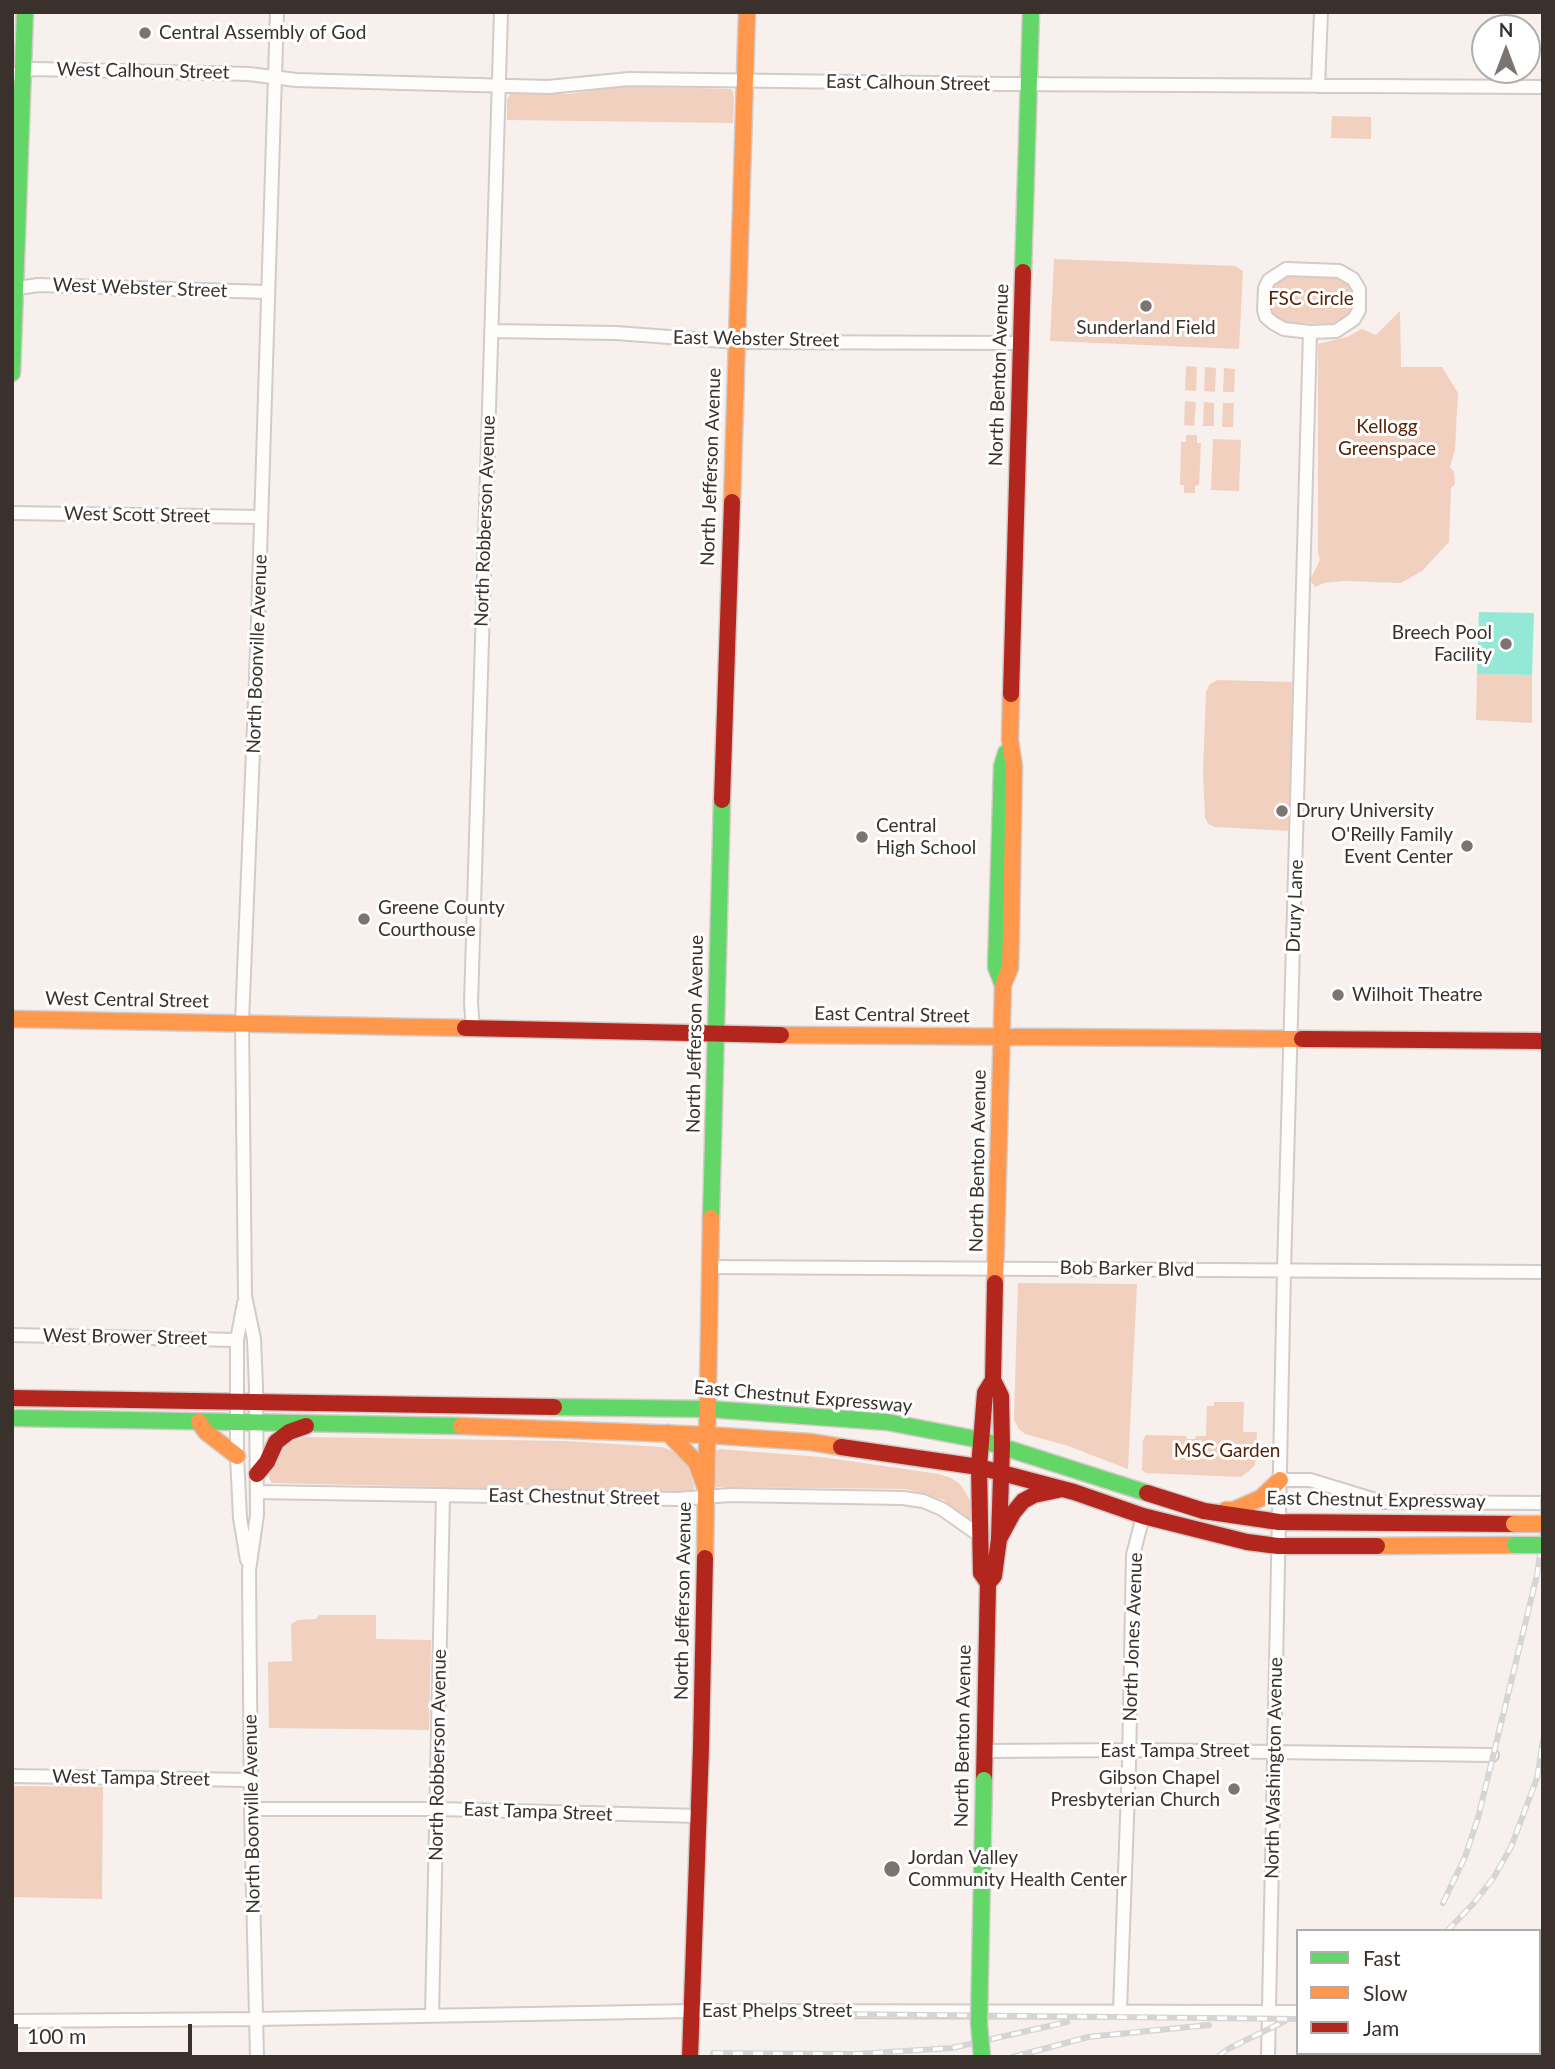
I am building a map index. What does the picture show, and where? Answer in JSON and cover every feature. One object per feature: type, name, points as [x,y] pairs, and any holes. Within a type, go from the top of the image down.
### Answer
[{"type":"main road","points":[[12,373],[18,73],[25,12]]},
{"type":"main road","name":"North Jefferson Avenue","points":[[690,2057],[712,1267],[715,1034],[747,12]]},
{"type":"main road","name":"North Benton Avenue","points":[[982,2057],[979,2023],[988,1583],[981,1573],[978,1535],[979,1467],[985,1393],[993,1380],[998,1267],[1003,985],[1010,968],[1014,767],[1010,740],[1031,12]]},
{"type":"main road","name":"West Central Street","points":[[12,1019],[242,1022]]},
{"type":"main road","name":"East Central Street","points":[[242,1022],[715,1034],[1543,1041]]},
{"type":"main road","name":"North Benton Avenue","points":[[988,1583],[994,1576],[999,1539],[1002,1447],[1001,1396],[993,1380]]},
{"type":"main road","name":"East Chestnut Expressway","points":[[12,1398],[708,1409],[887,1422],[981,1440],[1204,1511],[1279,1522],[1543,1524]]},
{"type":"main road","points":[[12,1418],[539,1427],[707,1434],[810,1442],[979,1467],[1066,1489],[1143,1516],[1247,1542],[1278,1546],[1543,1545]]},
{"type":"main road","points":[[12,1424],[31,1419]]},
{"type":"main road","points":[[199,1422],[206,1432],[237,1456]]},
{"type":"main road","points":[[257,1474],[267,1462],[276,1443],[289,1432],[314,1423]]},
{"type":"main road","points":[[668,1433],[696,1462],[706,1494]]},
{"type":"main road","points":[[1204,1511],[1234,1510],[1261,1498],[1280,1480]]},
{"type":"main road","points":[[999,1539],[1023,1501],[1046,1491],[1066,1489]]},
{"type":"street","name":"North Boonville Avenue","points":[[249,1570],[240,1518],[237,1456],[237,1340],[245,1296],[242,1022],[276,12]]},
{"type":"street","name":"North Robberson Avenue","points":[[473,1029],[471,1003],[501,12]]},
{"type":"street","points":[[1318,86],[1321,12]]},
{"type":"street","name":"West Calhoun Street","points":[[18,73],[44,69],[249,74],[274,77]]},
{"type":"street","name":"East Calhoun Street","points":[[274,77],[296,80],[557,87],[629,79],[1543,88]]},
{"type":"street","points":[[1286,269],[1339,271],[1353,279],[1359,289],[1359,310],[1354,319],[1336,331],[1310,332],[1284,329],[1266,317],[1265,288],[1269,280],[1286,269]]},
{"type":"street","name":"West Webster Street","points":[[14,289],[38,285],[268,292]]},
{"type":"street","name":"East Webster Street","points":[[491,331],[616,333],[736,342],[1021,343]]},
{"type":"street","name":"Drury Lane","points":[[1280,1480],[1310,332]]},
{"type":"street","name":"West Scott Street","points":[[12,513],[261,517]]},
{"type":"street","name":"Bob Barker Blvd","points":[[712,1267],[1543,1272]]},
{"type":"street","name":"North Boonville Avenue","points":[[245,1296],[254,1339],[256,1402],[257,1515],[249,1570],[250,1780],[257,2057]]},
{"type":"street","name":"West Brower Street","points":[[12,1335],[237,1340]]},
{"type":"street","points":[[1280,1480],[1310,1480],[1382,1502],[1542,1503]]},
{"type":"street","name":"North Washington Avenue","points":[[1268,2057],[1280,1480]]},
{"type":"street","name":"East Chestnut Street","points":[[257,1492],[443,1495],[706,1494],[903,1498],[933,1505],[951,1514],[978,1535]]},
{"type":"street","name":"North Robberson Avenue","points":[[432,2015],[443,1495]]},
{"type":"street","name":"North Jones Avenue","points":[[1120,2010],[1133,1555],[1143,1516]]},
{"type":"street","name":"East Tampa Street","points":[[984,1751],[1129,1750],[1492,1755]]},
{"type":"street","name":"West Tampa Street","points":[[12,1776],[250,1780]]},
{"type":"street","name":"East Tampa Street","points":[[251,1809],[438,1809],[698,1816]]},
{"type":"street","name":"East Phelps Street","points":[[12,2021],[693,2011],[1296,2012]]},
{"type":"green space","points":[[627,86],[730,89],[734,98],[733,123],[507,120],[507,100],[510,94],[568,94]]},
{"type":"green space","points":[[1332,116],[1371,117],[1371,139],[1331,138]]},
{"type":"green space","name":"Sunderland Field","points":[[1054,259],[1235,266],[1243,271],[1239,349],[1050,341]]},
{"type":"green space","name":"FSC Circle","points":[[1289,275],[1333,276],[1346,281],[1354,294],[1352,312],[1348,317],[1332,324],[1288,323],[1279,319],[1268,303],[1269,293],[1275,282]]},
{"type":"green space","name":"Kellogg Greenspace","points":[[1400,311],[1401,367],[1442,367],[1458,393],[1455,450],[1450,467],[1454,472],[1455,484],[1451,488],[1449,542],[1422,571],[1401,583],[1343,581],[1315,587],[1310,580],[1320,560],[1318,344],[1347,337],[1362,329],[1376,335]]},
{"type":"green space","points":[[1186,366],[1197,367],[1196,391],[1185,390]]},
{"type":"green space","points":[[1205,367],[1216,368],[1215,392],[1204,391]]},
{"type":"green space","points":[[1224,368],[1235,369],[1234,392],[1223,392]]},
{"type":"green space","points":[[1185,401],[1196,402],[1194,426],[1184,425]]},
{"type":"green space","points":[[1204,402],[1214,403],[1214,426],[1203,426]]},
{"type":"green space","points":[[1223,403],[1234,403],[1233,427],[1222,427]]},
{"type":"green space","points":[[1186,435],[1197,435],[1197,443],[1201,443],[1199,485],[1195,486],[1195,493],[1184,493],[1184,485],[1180,485],[1181,442],[1186,442]]},
{"type":"green space","points":[[1213,439],[1241,440],[1239,491],[1211,490]]},
{"type":"green space","points":[[1477,674],[1532,675],[1532,723],[1476,720]]},
{"type":"green space","points":[[1218,680],[1292,682],[1290,831],[1215,827],[1208,824],[1205,817],[1203,772],[1206,692],[1210,684]]},
{"type":"green space","points":[[1018,1283],[1137,1284],[1128,1469],[1068,1446],[1025,1434],[1019,1429],[1014,1420]]},
{"type":"green space","name":"MSC Garden","points":[[1214,1402],[1244,1402],[1243,1432],[1257,1432],[1255,1465],[1249,1471],[1241,1477],[1146,1473],[1142,1470],[1143,1440],[1146,1435],[1186,1436],[1187,1439],[1206,1436],[1207,1406],[1214,1406]]},
{"type":"green space","points":[[306,1437],[566,1441],[662,1447],[671,1450],[687,1463],[694,1486],[690,1493],[272,1483],[270,1472],[283,1444]]},
{"type":"green space","points":[[719,1449],[821,1457],[939,1474],[960,1484],[969,1498],[972,1508],[971,1525],[944,1500],[905,1489],[716,1487],[715,1452]]},
{"type":"green space","points":[[319,1615],[376,1615],[376,1639],[431,1640],[429,1730],[269,1728],[268,1662],[292,1661],[291,1624],[298,1620],[316,1619]]},
{"type":"green space","points":[[12,1786],[103,1787],[102,1899],[12,1897]]},
{"type":"shaded area","name":"Breech Pool Facility","points":[[1479,612],[1534,613],[1532,675],[1477,674]]},
{"type":"railway","points":[[1542,1549],[1543,1500]]},
{"type":"railway","points":[[1443,1903],[1465,1857],[1478,1818],[1537,1575],[1542,1539]]},
{"type":"railway","points":[[1449,1929],[1494,1877],[1511,1847],[1537,1778],[1543,1740]]},
{"type":"railway","points":[[837,2014],[1296,2019]]},
{"type":"railway","points":[[1218,2057],[1228,2049],[1285,2021]]},
{"type":"railway","points":[[713,2053],[857,2054],[952,2048],[1067,2022]]},
{"type":"railway","points":[[1013,2057],[1088,2037],[1209,2025]]},
{"type":"traffic: fast","points":[[12,373],[25,12]]},
{"type":"traffic: fast","points":[[1023,272],[1031,12]]},
{"type":"traffic: fast","points":[[1003,985],[996,967],[1002,766],[1006,753]]},
{"type":"traffic: fast","points":[[711,1218],[722,800]]},
{"type":"traffic: fast","points":[[554,1407],[708,1409],[887,1422],[981,1440],[1147,1493]]},
{"type":"traffic: fast","points":[[12,1418],[461,1426]]},
{"type":"traffic: fast","points":[[1515,1545],[1543,1545]]},
{"type":"traffic: fast","points":[[982,2057],[979,2023],[984,1780]]},
{"type":"traffic: slow","points":[[732,502],[747,12]]},
{"type":"traffic: slow","points":[[995,1283],[1003,985],[1010,968],[1011,933],[1014,767],[1010,740],[1011,694]]},
{"type":"traffic: slow","points":[[12,1019],[465,1028]]},
{"type":"traffic: slow","points":[[781,1035],[1302,1039]]},
{"type":"traffic: slow","points":[[705,1558],[711,1218]]},
{"type":"traffic: slow","points":[[199,1422],[206,1432],[237,1456]]},
{"type":"traffic: slow","points":[[461,1426],[707,1435],[810,1442],[841,1447]]},
{"type":"traffic: slow","points":[[668,1433],[696,1462],[706,1489]]},
{"type":"traffic: slow","points":[[1226,1510],[1234,1510],[1261,1498],[1280,1480]]},
{"type":"traffic: slow","points":[[1514,1524],[1543,1524]]},
{"type":"traffic: slow","points":[[1377,1546],[1515,1545]]},
{"type":"traffic: jam","points":[[1011,694],[1023,272]]},
{"type":"traffic: jam","points":[[722,800],[732,502]]},
{"type":"traffic: jam","points":[[465,1028],[781,1035]]},
{"type":"traffic: jam","points":[[1302,1039],[1543,1041]]},
{"type":"traffic: jam","points":[[988,1583],[994,1576],[999,1539],[1002,1446],[1001,1396],[993,1380],[995,1283]]},
{"type":"traffic: jam","points":[[984,1780],[988,1583],[981,1573],[979,1467],[985,1393],[993,1380]]},
{"type":"traffic: jam","points":[[12,1398],[554,1407]]},
{"type":"traffic: jam","points":[[257,1474],[267,1462],[276,1442],[289,1432],[306,1426]]},
{"type":"traffic: jam","points":[[841,1447],[979,1467],[1074,1492],[1143,1516],[1247,1542],[1278,1546],[1377,1546]]},
{"type":"traffic: jam","points":[[999,1539],[1023,1501],[1034,1495],[1058,1490]]},
{"type":"traffic: jam","points":[[1147,1493],[1204,1511],[1279,1522],[1514,1524]]},
{"type":"traffic: jam","points":[[690,2057],[705,1558]]},
{"type":"place","name":"Central Assembly of God","points":[[145,33]]},
{"type":"place","name":"Sunderland Field","points":[[1146,306]]},
{"type":"place","name":"Breech Pool Facility","points":[[1506,644]]},
{"type":"place","name":"Drury University","points":[[1282,811]]},
{"type":"place","name":"Central High School","points":[[862,837]]},
{"type":"place","name":"O'Reilly Family Event Center","points":[[1467,846]]},
{"type":"place","name":"Greene County Courthouse","points":[[364,919]]},
{"type":"place","name":"Wilhoit Theatre","points":[[1338,995]]},
{"type":"place","name":"Gibson Chapel Presbyterian Church","points":[[1234,1789]]},
{"type":"place","name":"Jordan Valley Community Health Center","points":[[892,1869]]}]
